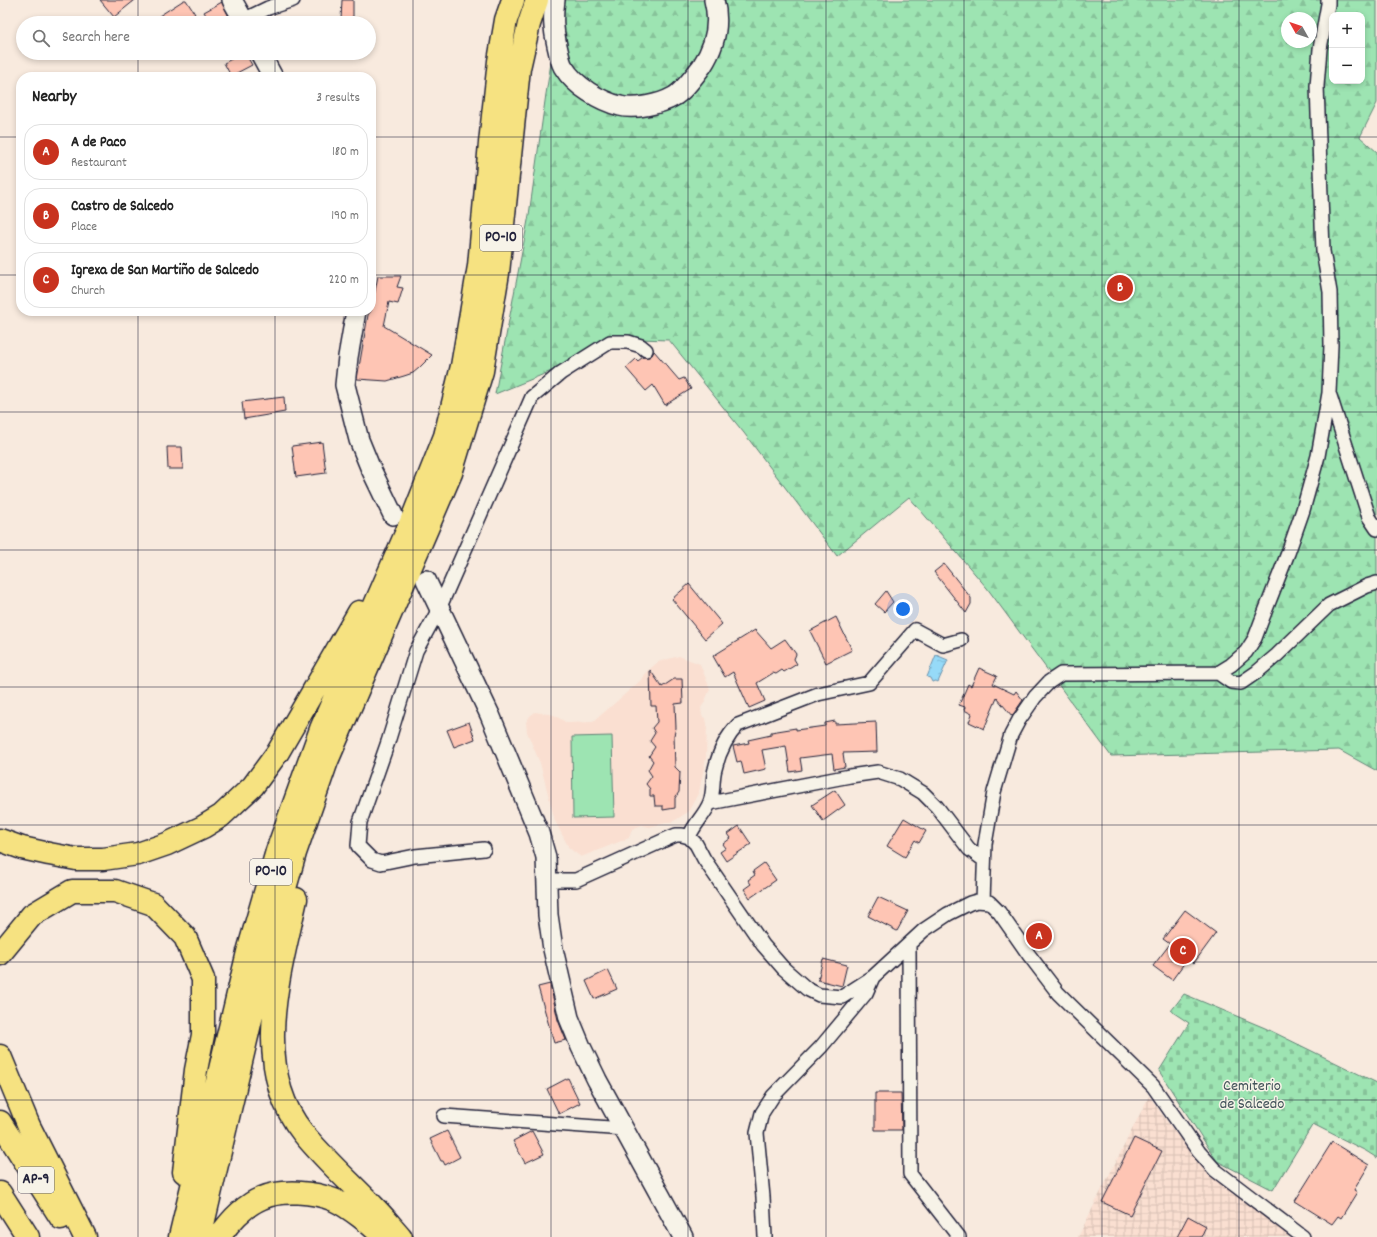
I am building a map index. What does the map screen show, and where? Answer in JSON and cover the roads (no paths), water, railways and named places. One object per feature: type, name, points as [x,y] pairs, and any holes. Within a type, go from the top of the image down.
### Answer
[{"type":"highway","name":"PO-10","points":[[180,1237],[248,952],[277,851],[321,729],[402,519],[445,436],[462,366],[479,266],[490,143],[500,61],[506,20],[513,0]]},
{"type":"highway","name":"PO-10","points":[[200,1237],[266,955],[295,853],[327,762],[451,473],[482,371],[498,273],[518,68],[528,24],[537,0]]},
{"type":"highway","points":[[0,840],[22,848],[76,859],[103,859],[138,854],[167,844],[203,827],[221,816],[253,786],[278,752],[402,519]]},
{"type":"highway","points":[[394,606],[328,795],[298,888],[278,980],[273,1019],[273,1053],[284,1104],[302,1132],[326,1159],[375,1207],[401,1237]]},
{"type":"highway","points":[[0,954],[32,915],[72,891],[115,891],[153,904],[185,937],[203,979],[203,1035],[196,1070],[176,1237]]},
{"type":"highway","points":[[0,1056],[29,1126],[85,1237]]},
{"type":"highway","name":"AP-9","points":[[0,1122],[74,1237]]},
{"type":"highway","points":[[219,1237],[227,1224],[242,1210],[262,1198],[285,1192],[307,1193],[334,1200],[375,1228],[383,1237]]},
{"type":"highway","name":"AP-9","points":[[0,1193],[28,1237]]},
{"type":"street","points":[[232,0],[241,16]]},
{"type":"street","points":[[253,16],[268,8],[293,0]]},
{"type":"street","points":[[555,0],[554,34],[563,67],[576,83],[601,99],[621,107],[649,106],[674,97],[692,79],[707,58],[715,38],[717,12],[714,0]]},
{"type":"street","points":[[983,901],[985,844],[994,792],[1010,735],[1031,702],[1049,682],[1062,674],[1218,673],[1231,665],[1246,652],[1255,638],[1288,553],[1303,510],[1318,456],[1329,393],[1331,345],[1330,292],[1323,251],[1317,86],[1320,49],[1328,0]]},
{"type":"street","points":[[264,60],[270,72]]},
{"type":"street","points":[[355,316],[345,385],[359,440],[370,467],[402,519]]},
{"type":"street","points":[[484,849],[415,856],[381,863],[372,860],[358,846],[360,822],[388,742],[416,651],[439,609],[532,397],[560,373],[610,342],[628,342],[641,346],[646,350]]},
{"type":"street","points":[[1329,393],[1369,517],[1377,529]]},
{"type":"street","points":[[426,580],[490,716],[539,834],[546,857],[548,915],[553,949],[569,1018],[597,1080],[682,1237]]},
{"type":"street","points":[[1218,673],[1231,682],[1241,683],[1277,655],[1329,605],[1367,586],[1377,583]]},
{"type":"street","points":[[689,837],[710,803],[715,768],[730,734],[738,726],[818,694],[869,683],[915,630],[943,645],[961,640]]},
{"type":"street","points":[[710,803],[878,772],[900,778],[923,793],[937,807],[969,849],[984,860]]},
{"type":"street","points":[[547,878],[554,880],[576,880],[669,838],[682,835],[689,837],[696,844],[704,859],[763,945],[783,968],[807,989],[819,996],[842,997],[873,977],[924,930],[948,914],[970,903],[983,901],[989,902],[999,912],[1058,993],[1154,1086],[1199,1152],[1215,1170],[1303,1237]]},
{"type":"street","points":[[908,945],[910,1174],[959,1237]]},
{"type":"street","points":[[765,1237],[764,1197],[757,1133],[762,1113],[773,1096],[821,1047],[866,993],[873,977]]},
{"type":"street","points":[[444,1116],[624,1129]]},
{"type":"water","points":[[936,655],[948,660],[938,682],[932,682],[930,678],[927,677]]},
{"type":"place","name":"Castro de Salcedo","points":[[1120,288]]},
{"type":"place","name":"A de Paco","points":[[1039,936]]},
{"type":"place","name":"Igrexa de San Martiño de Salcedo","points":[[1183,951]]},
{"type":"park label","name":"Cemiterio de Salcedo","points":[[1252,1095]]}]
